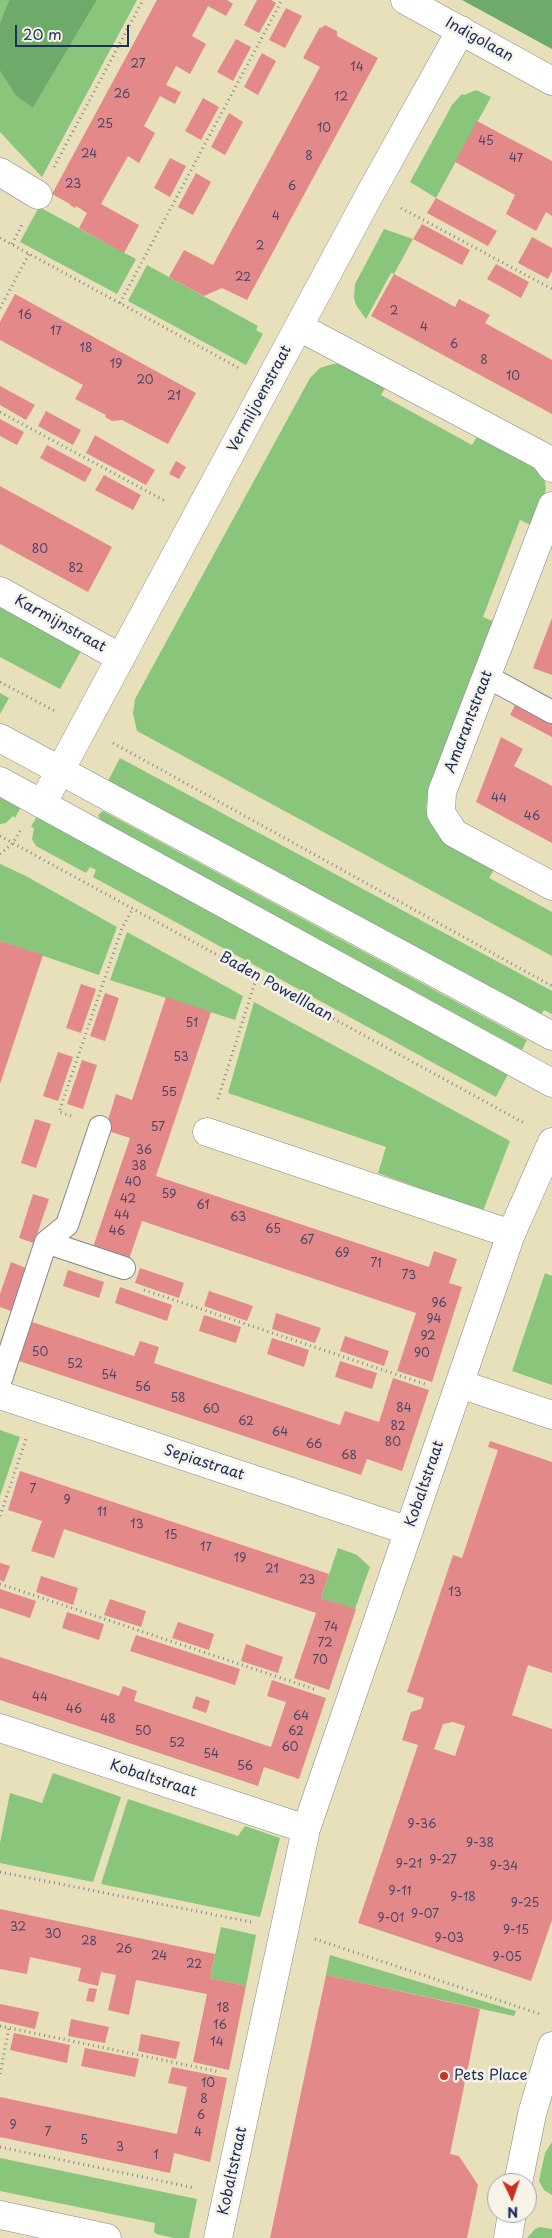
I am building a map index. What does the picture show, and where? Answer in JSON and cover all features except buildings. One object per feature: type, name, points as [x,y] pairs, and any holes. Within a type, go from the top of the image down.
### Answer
[{"type":"street","name":"Indigolaan","points":[[405,0],[552,80]]},
{"type":"street","name":"Vermiljoenstraat","points":[[42,804],[371,192],[461,30]]},
{"type":"street","points":[[0,172],[38,195]]},
{"type":"street","points":[[298,327],[544,456],[552,468]]},
{"type":"street","name":"Amarantstraat","points":[[552,506],[442,792],[441,813],[454,833],[552,886]]},
{"type":"street","name":"Karmijnstraat","points":[[0,592],[121,658]]},
{"type":"street","points":[[0,738],[552,1036]]},
{"type":"street","points":[[0,781],[552,1083]]},
{"type":"street","points":[[208,1132],[511,1234]]},
{"type":"street","name":"Kobaltstraat","points":[[218,2238],[306,1829],[511,1234],[552,1142]]},
{"type":"street","points":[[458,1389],[552,1415]]},
{"type":"street","name":"Sepiastraat","points":[[0,1395],[409,1531]]},
{"type":"street","name":"Kobaltstraat","points":[[0,1728],[306,1829]]},
{"type":"street","points":[[520,2173],[532,2114],[552,2046]]},
{"type":"street","points":[[0,2215],[107,2238]]},
{"type":"street","points":[[508,2238],[510,2223]]},
{"type":"lane","points":[[486,676],[552,712]]},
{"type":"lane","points":[[0,1382],[46,1242],[67,1225],[100,1127]]},
{"type":"lane","points":[[46,1242],[124,1268]]},
{"type":"path","points":[[12,244],[143,0]]},
{"type":"path","points":[[120,303],[282,0]]},
{"type":"path","points":[[371,192],[552,289]]},
{"type":"path","points":[[0,238],[268,384]]},
{"type":"path","points":[[0,308],[29,254]]},
{"type":"path","points":[[0,412],[196,517]]},
{"type":"path","points":[[0,682],[552,986]]},
{"type":"path","name":"Baden Powelllaan","points":[[0,836],[529,1126]]},
{"type":"path","points":[[0,854],[13,843]]},
{"type":"path","points":[[59,1112],[122,928],[133,908]]},
{"type":"path","points":[[208,1132],[257,976]]},
{"type":"path","points":[[124,1268],[119,1282],[458,1389]]},
{"type":"path","points":[[0,1516],[37,1407]]},
{"type":"path","points":[[0,1584],[350,1702]]},
{"type":"path","points":[[0,1872],[285,1929],[543,2015]]},
{"type":"path","points":[[0,2026],[253,2079]]},
{"type":"path","points":[[0,2074],[10,2028]]},
{"type":"path","points":[[0,2147],[228,2195]]},
{"type":"green space","points":[[0,0],[9,0],[0,23]]},
{"type":"green space","points":[[9,0],[97,0],[33,108],[16,96],[0,71],[0,23]]},
{"type":"green space","points":[[97,0],[137,0],[42,177],[0,132],[0,71],[16,96],[33,108]]},
{"type":"green space","points":[[462,0],[552,0],[552,49],[539,42]]},
{"type":"green space","points":[[476,90],[491,97],[436,198],[410,182],[452,105],[462,94],[464,95]]},
{"type":"green space","points":[[39,207],[136,259],[117,294],[20,242]]},
{"type":"green space","points":[[384,229],[413,239],[394,274],[391,273],[366,319],[356,305],[354,298],[355,284]]},
{"type":"green space","points":[[147,265],[258,326],[256,330],[263,334],[246,365],[128,301]]},
{"type":"green space","points":[[340,364],[388,383],[381,395],[472,445],[479,433],[531,461],[544,476],[546,489],[533,526],[520,520],[483,617],[495,622],[431,788],[426,807],[430,822],[438,833],[496,866],[489,878],[552,912],[552,956],[137,731],[133,713],[135,699],[310,378],[320,368]]},
{"type":"green space","points":[[0,596],[85,644],[60,689],[0,657]]},
{"type":"green space","points":[[0,693],[9,698],[0,714]]},
{"type":"green space","points":[[120,758],[552,991],[552,1014],[544,1010],[540,1016],[108,781]]},
{"type":"green space","points":[[0,796],[21,807],[15,818],[13,816],[6,823],[0,824]]},
{"type":"green space","points":[[103,811],[527,1040],[522,1050],[101,821],[98,815]]},
{"type":"green space","points":[[37,816],[509,1072],[496,1097],[93,877],[96,870],[90,867],[86,873],[36,846],[32,839],[34,828],[31,827]]},
{"type":"green space","points":[[0,864],[24,875],[117,927],[99,975],[0,941]]},
{"type":"green space","points":[[127,932],[243,996],[235,1020],[110,980]]},
{"type":"green space","points":[[254,1002],[510,1141],[483,1211],[378,1173],[386,1147],[228,1093]]},
{"type":"green space","points":[[545,1273],[552,1276],[552,1385],[512,1371]]},
{"type":"green space","points":[[0,1430],[20,1437],[0,1496]]},
{"type":"green space","points":[[338,1548],[357,1555],[370,1567],[355,1609],[321,1598]]},
{"type":"green space","points":[[53,1773],[121,1797],[93,1882],[0,1863],[0,1843],[10,1793],[42,1803]]},
{"type":"green space","points":[[128,1799],[238,1836],[245,1826],[280,1838],[260,1917],[101,1884]]},
{"type":"green space","points":[[221,1927],[256,1935],[246,1986],[210,1978]]},
{"type":"green space","points":[[330,1955],[516,2011],[514,2016],[326,1975]]},
{"type":"green space","points":[[552,2142],[552,2195],[544,2190],[539,2181],[545,2153]]},
{"type":"green space","points":[[0,2158],[197,2199],[189,2238],[174,2238],[156,2234],[154,2231],[155,2223],[0,2191]]},
{"type":"green space","points":[[540,2227],[552,2229],[552,2238],[527,2238],[535,2229]]},
{"type":"place","name":"Pets Place","points":[[444,2076]]}]
